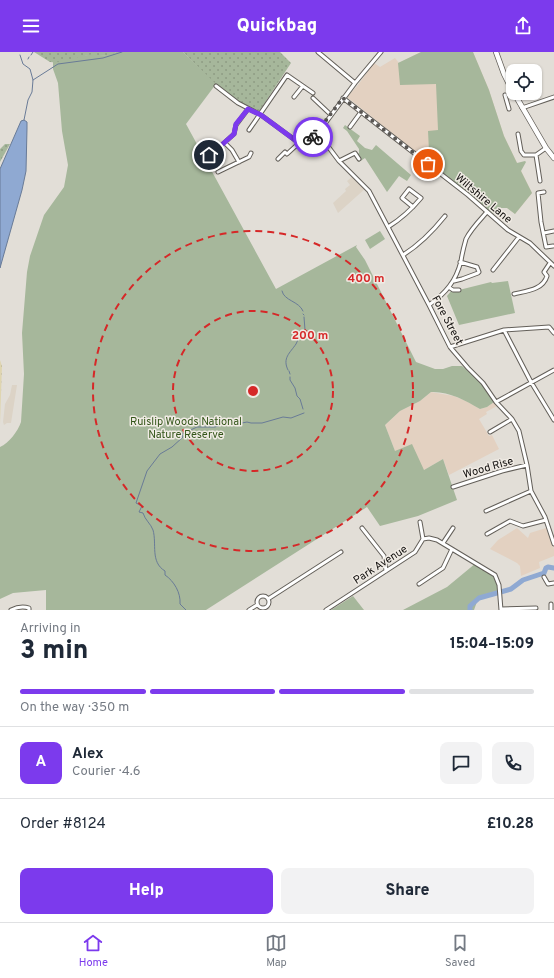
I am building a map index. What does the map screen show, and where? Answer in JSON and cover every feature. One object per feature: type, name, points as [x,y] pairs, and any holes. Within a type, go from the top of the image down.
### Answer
[{"type":"main road","points":[[496,52],[506,78]]},
{"type":"main road","points":[[517,100],[546,148],[554,158]]},
{"type":"street","points":[[318,52],[355,83]]},
{"type":"street","points":[[374,52],[378,55]]},
{"type":"street","points":[[278,159],[285,152],[287,154],[299,143],[305,142],[318,133],[343,98],[381,52]]},
{"type":"street","points":[[249,130],[261,115],[287,75],[302,87],[313,93]]},
{"type":"street","points":[[216,86],[248,109],[261,115],[299,143]]},
{"type":"street","points":[[294,97],[302,87]]},
{"type":"street","points":[[505,95],[509,109]]},
{"type":"street","points":[[522,108],[554,97]]},
{"type":"street","points":[[313,98],[331,115]]},
{"type":"street","name":"Wiltshire Lane","points":[[343,98],[468,195],[508,230],[530,243],[554,266]]},
{"type":"street","points":[[209,155],[234,134],[236,124],[248,109]]},
{"type":"street","points":[[350,127],[361,112]]},
{"type":"street","name":"Fore Street","points":[[318,133],[340,161],[370,191],[430,305],[450,347],[483,383],[496,402],[512,419],[519,430],[528,465],[531,491],[546,520],[554,544]]},
{"type":"street","points":[[518,134],[521,151],[524,155],[536,155],[546,148]]},
{"type":"street","points":[[225,143],[232,150],[239,162]]},
{"type":"street","points":[[218,172],[249,157],[252,153]]},
{"type":"street","points":[[340,161],[355,153],[359,159]]},
{"type":"street","points":[[536,155],[540,181]]},
{"type":"street","points":[[388,227],[400,219],[413,207],[421,198],[409,189],[402,198],[413,207]]},
{"type":"street","points":[[544,192],[538,193],[541,222],[546,247],[553,246]]},
{"type":"street","points":[[430,305],[450,288],[454,281],[467,239],[475,226],[487,212]]},
{"type":"street","points":[[403,255],[423,240],[445,216]]},
{"type":"street","points":[[544,233],[554,231]]},
{"type":"street","points":[[493,270],[519,237]]},
{"type":"street","points":[[454,281],[462,280],[479,272],[477,267],[460,262]]},
{"type":"street","points":[[514,294],[541,286],[545,282],[547,276],[544,272],[550,263]]},
{"type":"street","points":[[450,288],[453,290],[458,290]]},
{"type":"street","points":[[450,347],[504,330],[549,327],[554,333]]},
{"type":"street","points":[[504,330],[531,382],[554,420]]},
{"type":"street","points":[[496,402],[554,370]]},
{"type":"street","points":[[550,413],[554,411]]},
{"type":"street","points":[[490,432],[512,419]]},
{"type":"street","name":"Wood Rise","points":[[453,487],[502,471],[528,465]]},
{"type":"street","points":[[486,511],[531,491]]},
{"type":"street","points":[[487,534],[510,520],[523,526],[546,520]]},
{"type":"street","points":[[420,522],[424,539],[429,538],[437,540],[496,575],[499,586],[501,609],[536,608]]},
{"type":"street","points":[[362,528],[384,556],[386,571]]},
{"type":"street","points":[[443,543],[454,528]]},
{"type":"street","name":"Park Avenue","points":[[326,610],[415,552],[424,539]]},
{"type":"street","points":[[419,584],[443,568],[452,549]]},
{"type":"street","points":[[268,599],[342,552]]},
{"type":"street","points":[[544,577],[547,584],[554,583]]},
{"type":"street","points":[[250,610],[257,605],[257,600],[260,596],[264,596],[268,599]]},
{"type":"street","points":[[257,605],[260,608],[268,608],[268,599]]},
{"type":"street","points":[[551,604],[551,610]]},
{"type":"street","points":[[11,610],[16,607],[29,609]]},
{"type":"shaded area","points":[[421,52],[473,52],[489,90],[504,136],[532,193],[515,214],[507,208],[500,208],[493,214],[347,97],[374,63],[380,67],[395,58],[399,63]]},
{"type":"shaded area","points":[[352,177],[366,188],[338,213],[333,203],[346,191],[345,189],[350,185],[347,181]]},
{"type":"shaded area","points":[[12,385],[17,385],[11,423],[4,425],[5,404],[10,395]]},
{"type":"shaded area","points":[[431,392],[454,396],[480,409],[487,407],[494,402],[497,406],[486,412],[487,414],[479,419],[489,436],[492,435],[499,449],[449,475],[443,459],[424,470],[395,451],[385,425],[400,411],[420,401]]},
{"type":"shaded area","points":[[517,528],[528,538],[530,533],[546,528],[554,549],[554,556],[539,562],[540,568],[521,576],[520,566],[517,563],[490,549],[498,540]]},
{"type":"green space","points":[[34,52],[116,52],[111,56],[88,55],[61,63],[50,62]]},
{"type":"green space","name":"Ruislip Woods National Nature Reserve","points":[[116,52],[183,52],[216,84],[186,124],[276,289],[357,245],[356,247],[365,260],[416,362],[435,369],[462,366],[482,383],[494,402],[487,407],[480,409],[462,399],[444,393],[431,392],[420,401],[400,411],[385,425],[395,451],[412,444],[424,470],[443,459],[457,500],[418,516],[380,526],[367,507],[206,610],[46,610],[46,590],[13,593],[0,599],[0,447],[7,443],[13,436],[21,422],[24,374],[22,333],[27,272],[30,256],[44,215],[64,187],[68,165],[62,131],[58,83],[53,69],[53,62],[88,55],[109,55]]},
{"type":"green space","points":[[183,52],[280,52],[291,63],[258,113],[237,102],[227,94]]},
{"type":"green space","points":[[421,52],[473,52],[489,90],[504,136],[517,163],[526,162],[521,171],[532,193],[515,214],[507,208],[500,208],[493,214],[423,158],[429,151],[428,131],[438,130],[436,84],[400,85],[398,63]]},
{"type":"green space","points":[[345,125],[360,136],[357,141],[365,148],[372,150],[376,145],[411,175],[407,181],[399,176],[387,192],[365,158],[359,162],[355,156],[359,153],[359,149],[347,131],[343,128]]},
{"type":"green space","points":[[5,144],[10,144],[0,162],[0,149]]},
{"type":"green space","points":[[380,231],[385,239],[370,249],[365,240]]},
{"type":"green space","points":[[508,281],[515,313],[459,325],[447,296],[452,290],[455,291],[491,282]]},
{"type":"green space","points":[[476,563],[492,572],[500,590],[479,596],[474,610],[403,610],[447,587]]},
{"type":"green space","points":[[353,596],[364,610],[331,610]]},
{"type":"sand","points":[[0,360],[2,366],[0,424]]},
{"type":"water","points":[[24,120],[27,122],[26,171],[0,268],[0,169],[21,121]]},
{"type":"waterway","points":[[33,80],[58,64],[103,58],[122,52]]},
{"type":"waterway","points":[[20,55],[23,64],[30,69],[33,80],[32,92],[28,100],[24,120]]},
{"type":"waterway","points":[[282,291],[286,297],[298,305],[303,311]]},
{"type":"waterway","points":[[288,370],[286,366],[286,359],[305,330],[304,317]]},
{"type":"waterway","points":[[290,377],[303,409]]},
{"type":"waterway","points":[[186,610],[180,604],[176,588],[165,575],[165,571],[157,563],[153,530],[143,513],[139,512],[142,506],[136,503],[147,471],[160,454],[172,447],[183,437],[182,434],[197,427],[215,427],[232,423],[237,424],[247,422],[262,423],[283,417],[291,418],[304,413]]},
{"type":"waterway","points":[[470,610],[470,606],[479,598],[511,589],[523,580],[544,573],[548,567],[554,568]]},
{"type":"way so far","points":[[313,137],[318,133],[343,98],[428,164]]},
{"type":"route","points":[[209,155],[234,134],[236,124],[248,109],[261,115],[299,143],[305,142],[313,137]]}]
